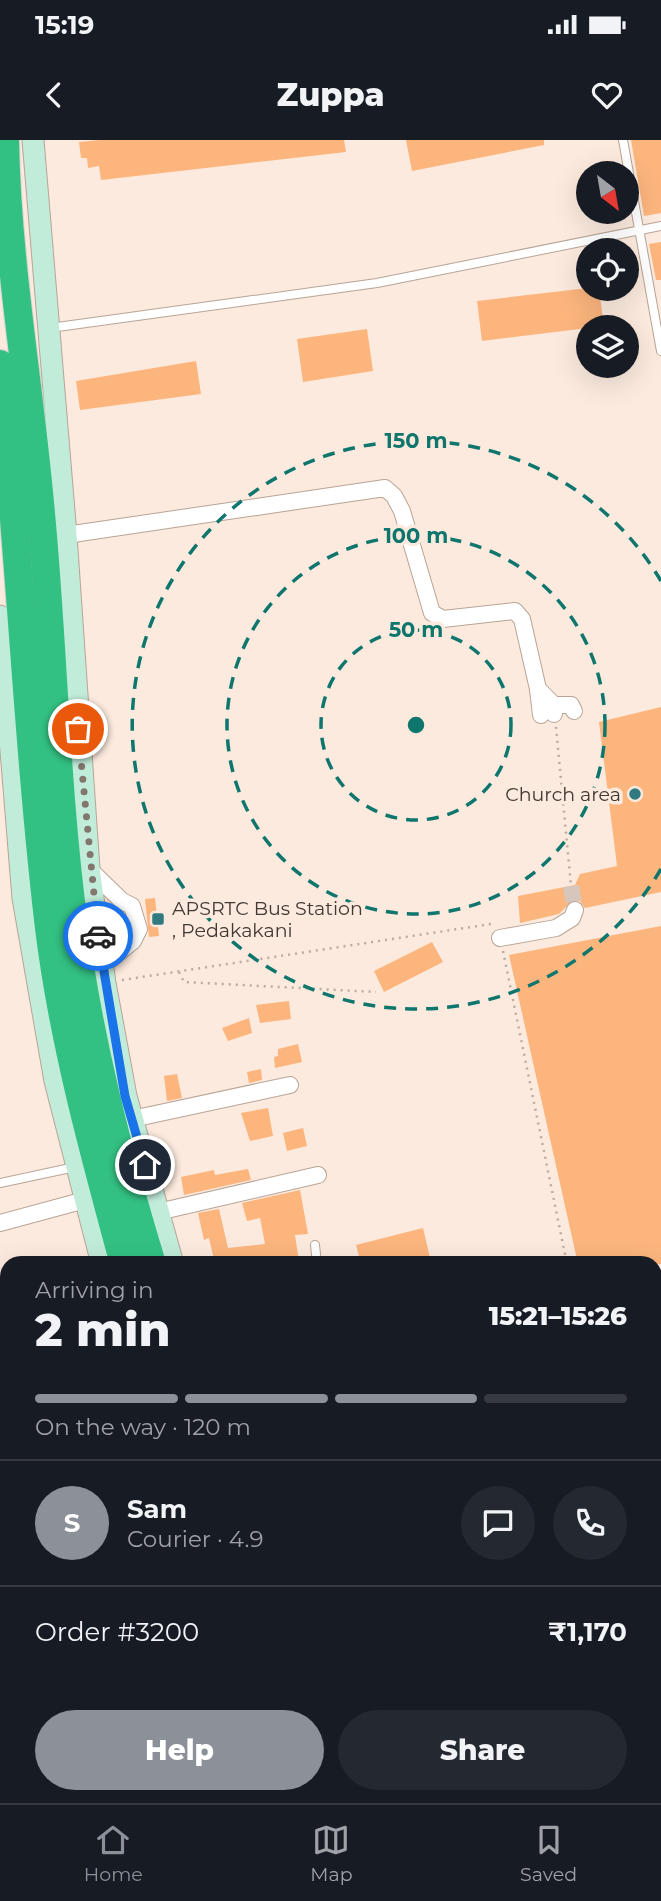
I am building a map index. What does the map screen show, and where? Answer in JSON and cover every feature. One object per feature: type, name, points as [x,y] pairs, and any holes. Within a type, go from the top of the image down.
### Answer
[{"type":"highway","points":[[5,140],[15,285],[43,530],[74,927],[92,1033],[117,1149],[150,1256]]},
{"type":"highway","points":[[0,364],[17,523],[50,929],[67,1037],[122,1256]]},
{"type":"main road","points":[[33,140],[46,329],[66,535],[89,869],[103,974],[132,1119],[171,1256]]},
{"type":"main road","points":[[0,616],[23,898],[55,1081],[100,1256]]},
{"type":"street","points":[[66,535],[385,488],[394,496],[402,511],[432,614],[443,619],[515,611],[522,619],[538,689],[550,711],[571,705],[574,711]]},
{"type":"street","points":[[89,869],[122,901],[132,906],[139,929],[133,941],[103,974]]},
{"type":"street","points":[[500,938],[556,928],[572,918],[575,910]]},
{"type":"street","points":[[132,1119],[290,1085]]},
{"type":"street","points":[[158,1212],[318,1175]]},
{"type":"street","points":[[0,1223],[85,1200]]},
{"type":"lane","points":[[623,140],[661,351]]},
{"type":"lane","points":[[46,329],[377,283],[661,226]]},
{"type":"lane","points":[[0,1183],[75,1167]]},
{"type":"lane","points":[[315,1245],[316,1256]]},
{"type":"path","points":[[550,711],[571,886]]},
{"type":"path","points":[[103,974],[179,971],[491,924],[497,927],[565,1256]]},
{"type":"path","points":[[179,971],[184,982],[376,992]]},
{"type":"building","points":[[344,140],[346,152],[101,180],[99,166],[88,168],[87,158],[81,158],[79,142]]},
{"type":"building","points":[[406,140],[544,140],[544,145],[412,171]]},
{"type":"building","points":[[631,140],[661,140],[661,213],[644,216],[639,187],[639,161],[635,161]]},
{"type":"building","points":[[661,242],[661,280],[656,280],[649,244]]},
{"type":"building","points":[[576,289],[576,301],[601,301],[603,315],[576,315],[576,329],[482,341],[477,301]]},
{"type":"building","points":[[367,329],[373,371],[303,382],[297,339]]},
{"type":"building","points":[[196,361],[201,394],[80,410],[76,381]]},
{"type":"building","name":"Church area","points":[[661,707],[661,892],[585,908],[579,900],[573,900],[559,914],[520,923],[518,896],[575,885],[580,874],[617,866],[599,722]]},
{"type":"building","points":[[155,898],[159,936],[149,937],[145,899]]},
{"type":"building","points":[[661,926],[661,1256],[576,1256],[509,955]]},
{"type":"building","points":[[432,942],[443,962],[384,992],[374,971]]},
{"type":"building","points":[[289,1001],[291,1019],[260,1023],[256,1005]]},
{"type":"building","points":[[249,1018],[252,1033],[228,1041],[222,1028]]},
{"type":"building","points":[[298,1044],[302,1062],[275,1068],[274,1057],[278,1056],[278,1049]]},
{"type":"building","points":[[261,1069],[262,1080],[249,1083],[247,1072]]},
{"type":"building","points":[[177,1074],[182,1098],[167,1101],[164,1076]]},
{"type":"building","points":[[268,1108],[273,1136],[250,1141],[241,1113]]},
{"type":"building","points":[[303,1128],[307,1146],[287,1151],[283,1133]]},
{"type":"building","points":[[248,1169],[251,1180],[184,1195],[181,1177],[214,1170],[215,1175]]},
{"type":"building","points":[[300,1190],[308,1234],[295,1235],[298,1256],[213,1256],[209,1238],[204,1240],[198,1213],[219,1209],[228,1248],[265,1244],[260,1218],[247,1221],[242,1203]]},
{"type":"building","points":[[423,1228],[430,1256],[359,1256],[356,1245]]},
{"type":"tunnel","points":[[571,886],[575,910]]},
{"type":"way so far","points":[[78,729],[89,869],[98,936]]},
{"type":"place","name":"Church area","points":[[635,794]]},
{"type":"place","name":"APSRTC Bus Station , Pedakakani","points":[[158,919]]},
{"type":"route","points":[[98,936],[125,1096],[145,1165]]}]
